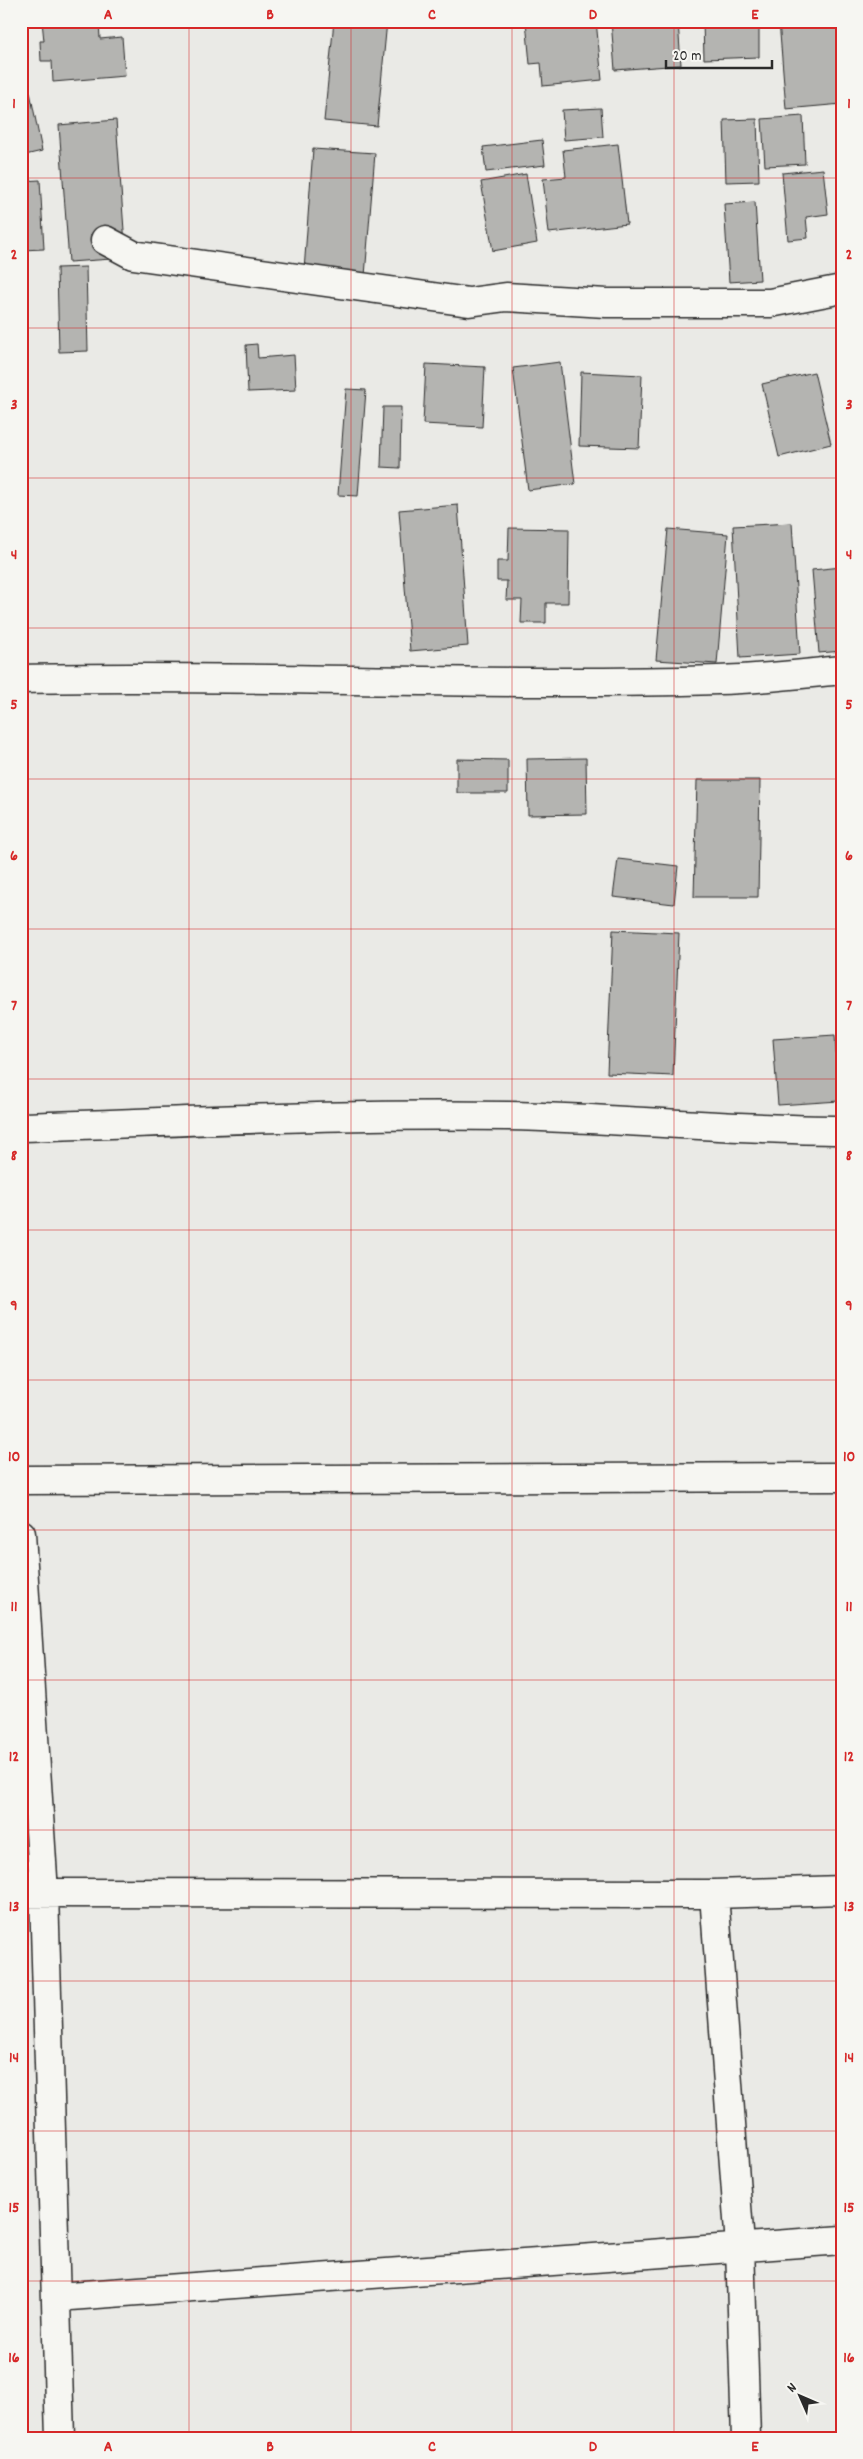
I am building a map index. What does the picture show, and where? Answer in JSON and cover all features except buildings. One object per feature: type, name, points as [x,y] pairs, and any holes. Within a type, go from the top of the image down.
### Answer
[{"type":"street","points":[[105,240],[134,255],[469,302],[506,297],[606,303],[770,302],[842,289]]},
{"type":"street","points":[[21,679],[147,677],[561,681],[720,680],[842,670]]},
{"type":"street","points":[[21,1127],[394,1116],[508,1116],[620,1120],[736,1128],[842,1130]]},
{"type":"street","points":[[21,1480],[842,1477]]},
{"type":"street","points":[[21,1534],[33,1893],[56,2297],[60,2438]]},
{"type":"street","points":[[33,1893],[714,1894],[842,1890]]},
{"type":"street","points":[[714,1894],[740,2246],[746,2438]]},
{"type":"street","points":[[56,2297],[842,2240]]}]
